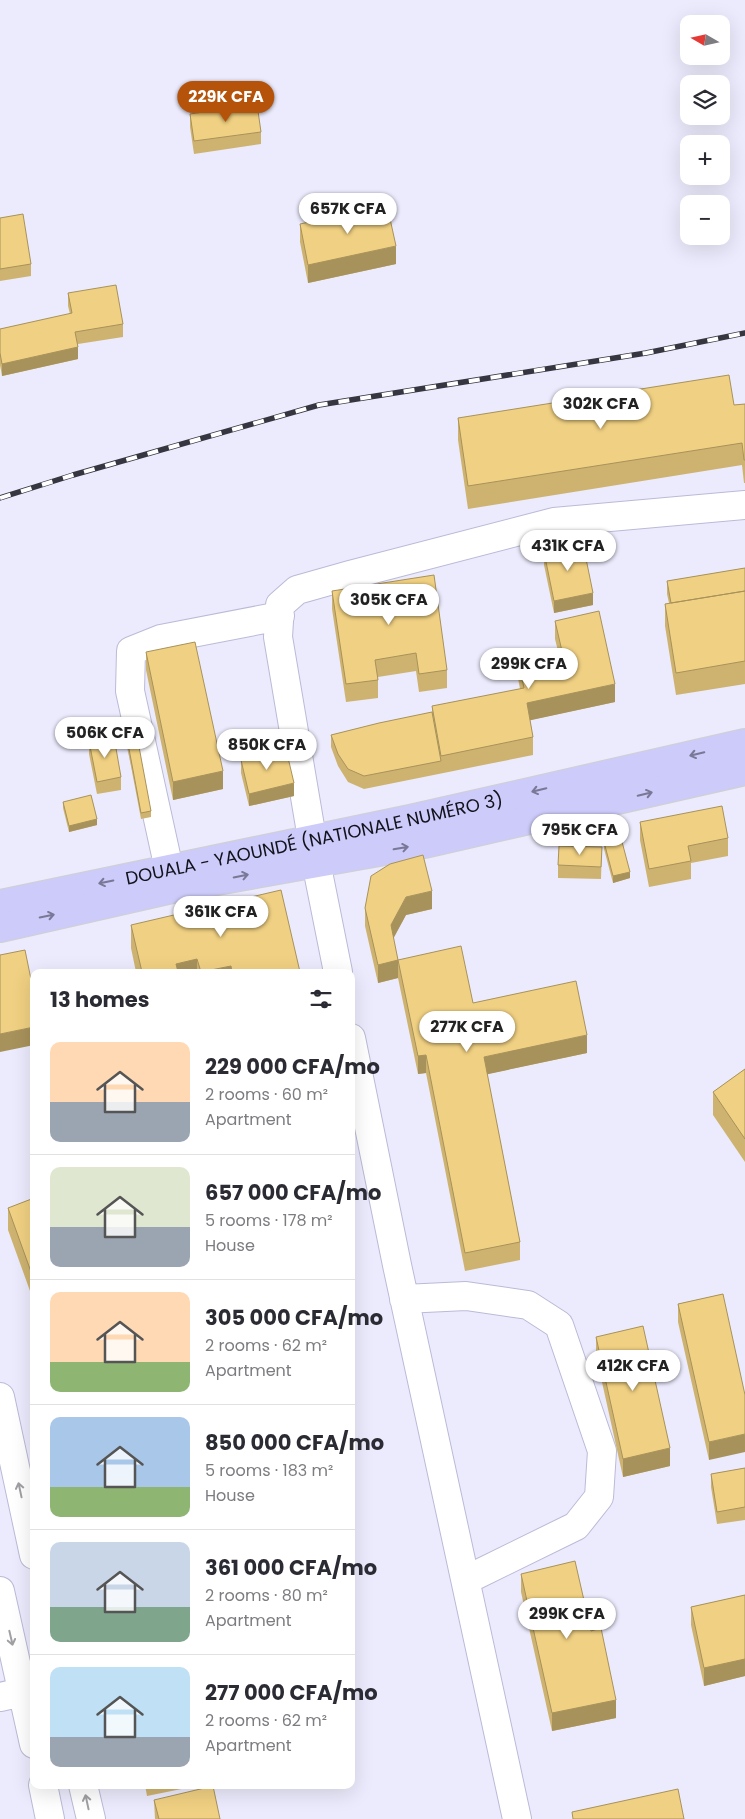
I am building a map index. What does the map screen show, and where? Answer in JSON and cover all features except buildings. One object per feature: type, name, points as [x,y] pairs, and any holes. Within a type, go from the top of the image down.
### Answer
[{"type":"highway","name":"DOUALA - YAOUNDÉ (NATIONALE NUMÉRO 3)","points":[[0,928],[172,889],[314,851],[745,743]]},
{"type":"highway","name":"DOUALA - YAOUNDÉ (NATIONALE NUMÉRO 3)","points":[[0,904],[169,869],[314,851],[424,844],[745,771]]},
{"type":"street","points":[[337,969],[314,851],[278,638],[280,605],[297,590],[359,572],[554,522],[745,505]]},
{"type":"street","points":[[169,869],[130,691],[131,651],[161,638],[280,616]]},
{"type":"street","points":[[355,1058],[404,1299],[517,1819]]},
{"type":"street","points":[[404,1299],[466,1296],[528,1305],[559,1325],[602,1451],[599,1497],[576,1526],[466,1580]]},
{"type":"street","points":[[0,1397],[30,1536]]},
{"type":"street","points":[[0,1591],[11,1694],[30,1729]]},
{"type":"street","points":[[44,1789],[50,1819]]},
{"type":"street","points":[[84,1789],[91,1819]]},
{"type":"railway","points":[[0,498],[73,475],[319,405],[646,353],[745,333]]}]
